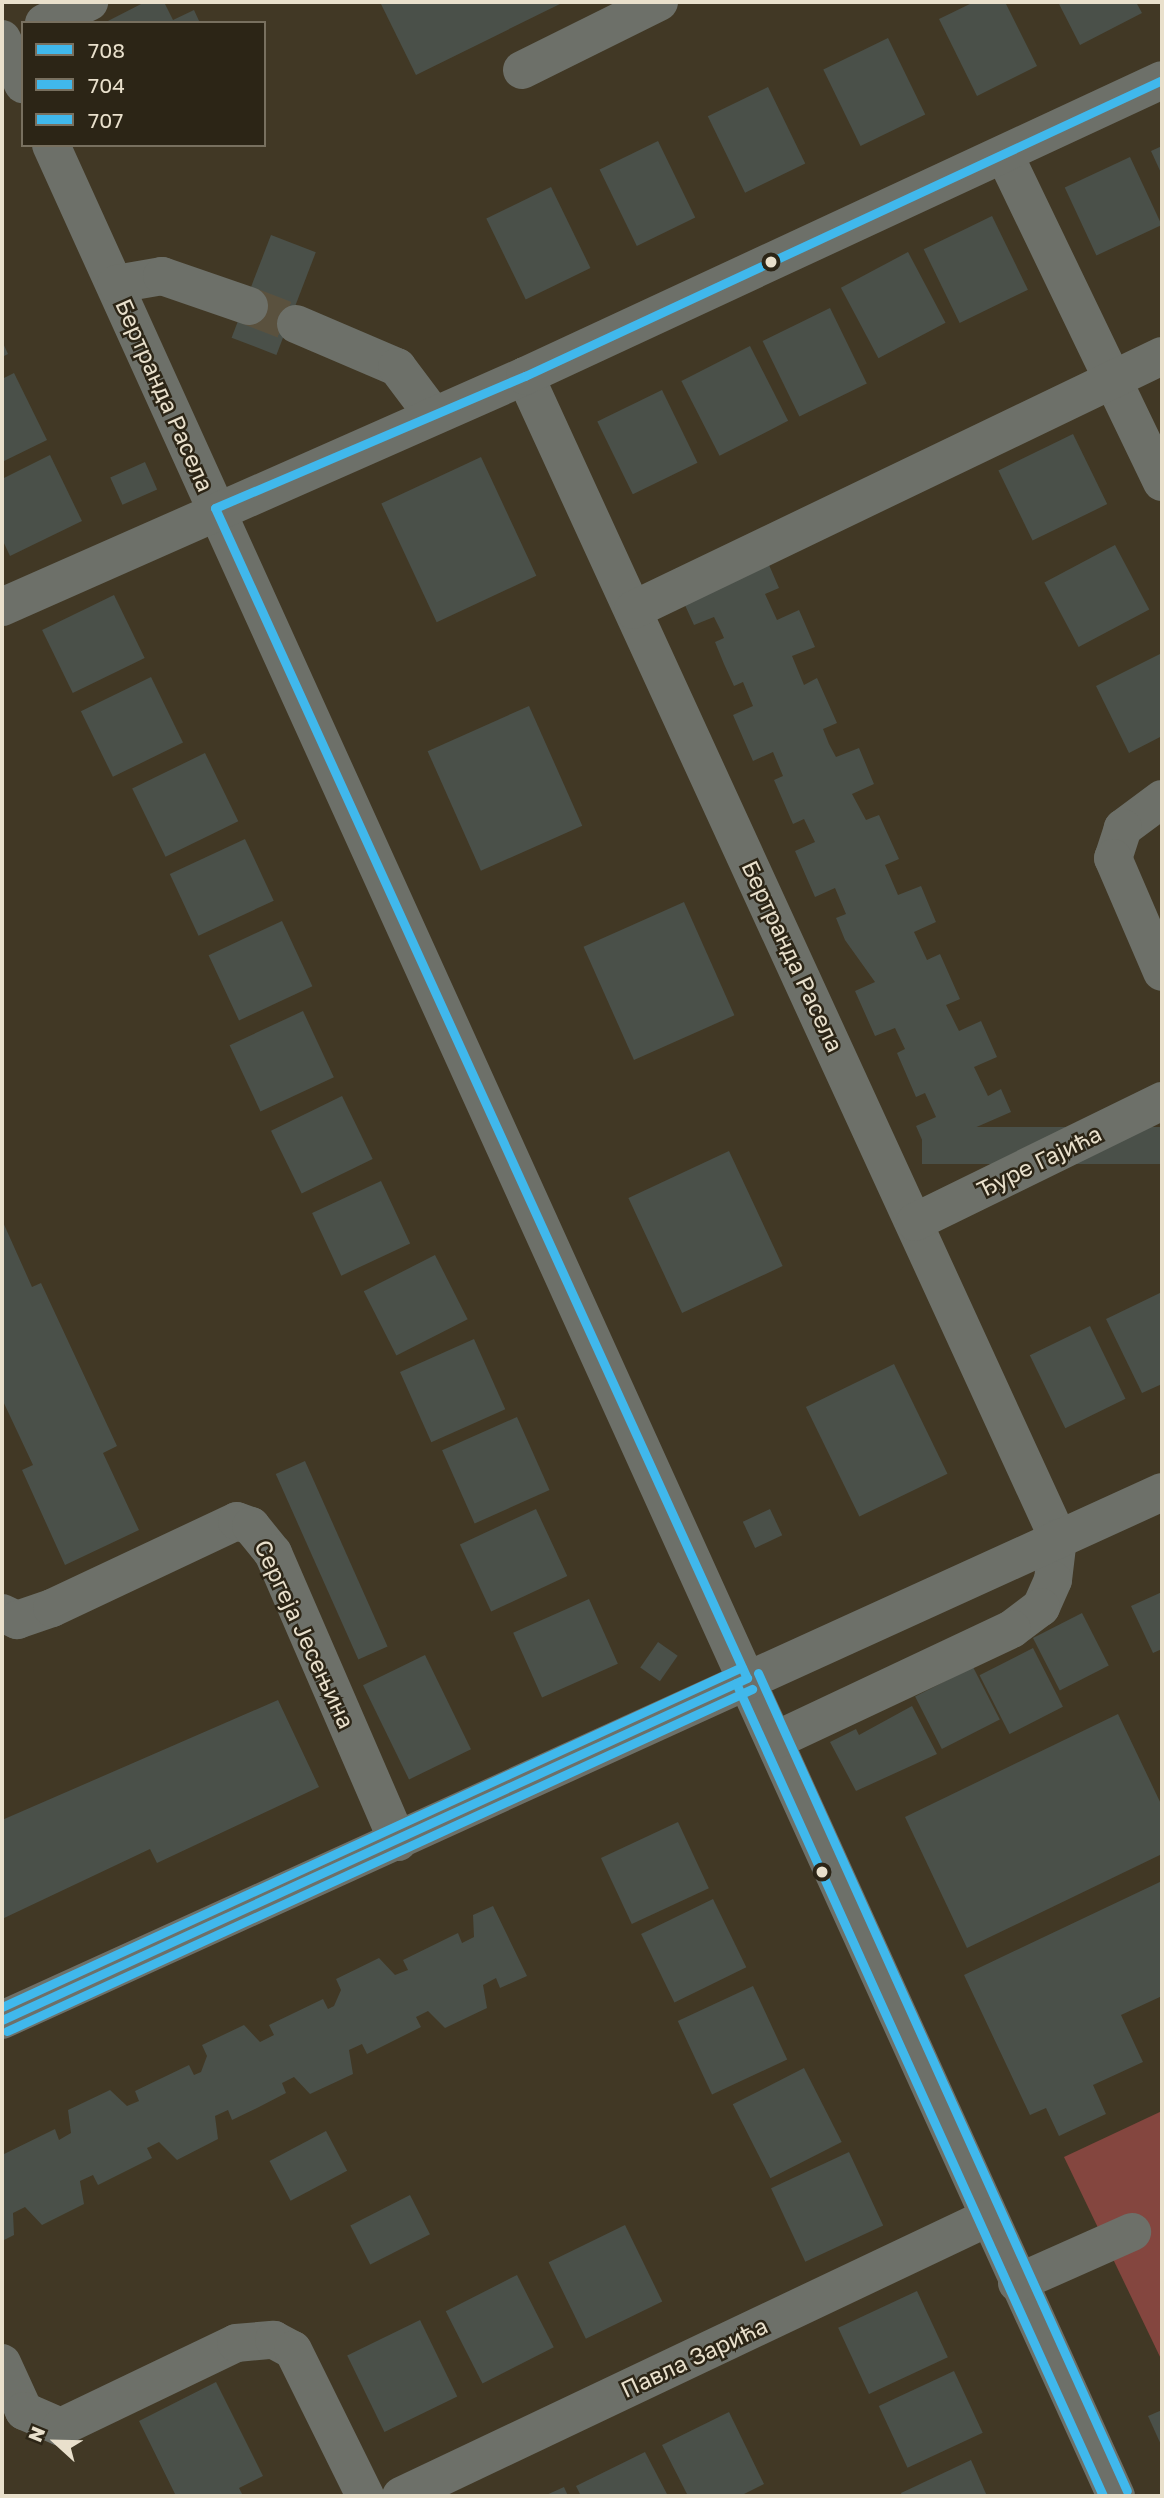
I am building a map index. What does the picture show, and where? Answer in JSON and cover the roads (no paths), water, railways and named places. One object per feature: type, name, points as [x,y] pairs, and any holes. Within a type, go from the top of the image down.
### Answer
[{"type":"street","points":[[48,21],[89,2]]},
{"type":"street","points":[[522,70],[659,2]]},
{"type":"street","points":[[9,38],[21,77]]},
{"type":"street","points":[[2,607],[215,508],[525,376],[1162,80]]},
{"type":"street","name":"Бертранда Расела","points":[[52,147],[776,1740],[987,2218],[1116,2496]]},
{"type":"street","points":[[1004,154],[1162,482]]},
{"type":"street","points":[[116,284],[162,276],[248,306]]},
{"type":"street","points":[[296,324],[397,367],[433,415]]},
{"type":"street","points":[[633,610],[1162,356]]},
{"type":"street","name":"Бертранда Расела","points":[[525,376],[1058,1538]]},
{"type":"street","points":[[1162,799],[1123,828],[1113,858],[1162,972]]},
{"type":"street","name":"Ђуре Гајића","points":[[915,1222],[1162,1101]]},
{"type":"street","points":[[2,2021],[398,1842],[747,1678],[1162,1492]]},
{"type":"street","name":"Сергеја Јесењина","points":[[2,1613],[17,1620],[52,1608],[237,1521],[251,1526],[273,1553],[398,1842]]},
{"type":"street","points":[[776,1740],[1012,1629],[1041,1607],[1053,1580],[1058,1538]]},
{"type":"street","name":"Павла Зарића","points":[[401,2496],[987,2218]]},
{"type":"street","points":[[1017,2283],[1132,2232]]},
{"type":"street","points":[[2,2363],[24,2411],[61,2427],[236,2343],[274,2340],[293,2350],[365,2496]]},
{"type":"tunnel","points":[[249,306],[296,324]]}]
